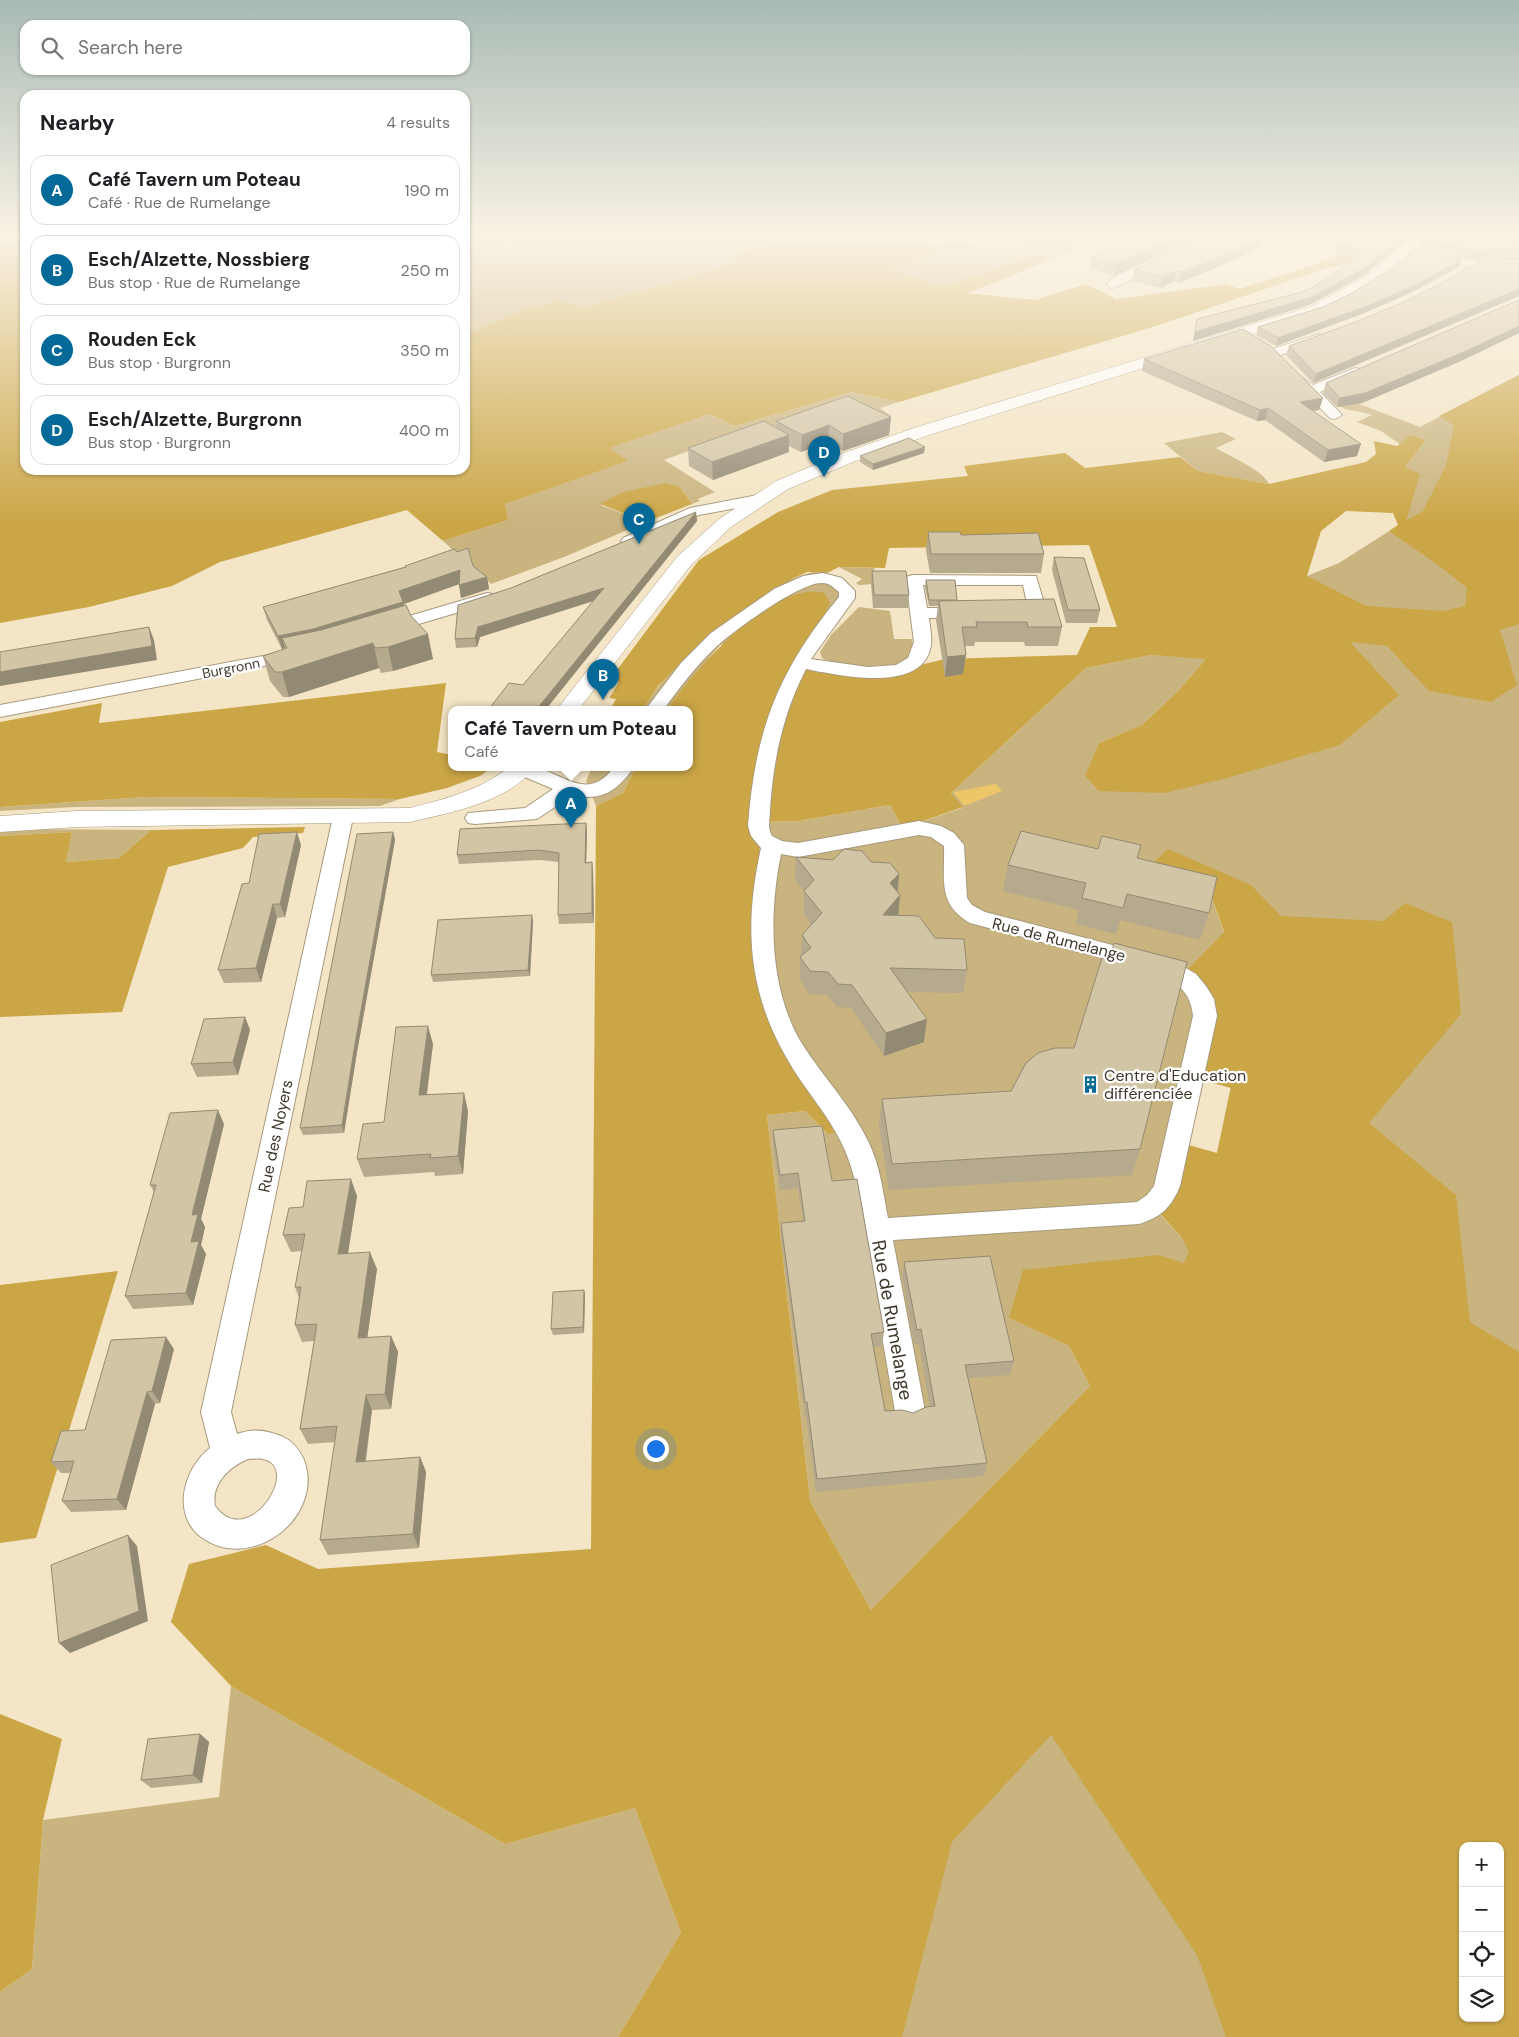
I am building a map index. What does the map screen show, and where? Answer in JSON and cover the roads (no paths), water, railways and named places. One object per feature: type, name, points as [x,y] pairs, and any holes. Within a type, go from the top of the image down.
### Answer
[{"type":"main road","points":[[570,706],[684,560],[723,516],[758,500],[782,485],[847,458],[914,434],[1239,333]]},
{"type":"main road","points":[[0,824],[77,818],[410,815],[452,806],[490,790],[518,771]]},
{"type":"street","points":[[1239,333],[1265,347],[1336,415]]},
{"type":"street","points":[[1265,347],[1331,334]]},
{"type":"street","points":[[1311,391],[1365,367]]},
{"type":"street","points":[[617,546],[679,518],[723,516],[758,500]]},
{"type":"street","points":[[657,706],[668,690],[710,643],[768,600],[809,579],[832,580],[842,585],[847,591],[847,598],[820,632],[800,663],[783,698],[770,736],[762,778],[759,831],[764,839],[772,845]]},
{"type":"street","points":[[800,663],[877,674],[899,670],[916,660],[923,646],[918,612],[914,580],[1030,580],[1038,613],[918,612]]},
{"type":"street","points":[[368,635],[506,592]]},
{"type":"street","name":"Burgronn","points":[[0,711],[211,672],[312,651]]},
{"type":"street","points":[[529,771],[569,788],[583,791],[599,789],[612,784],[621,771]]},
{"type":"street","points":[[475,818],[530,814],[569,788]]},
{"type":"street","name":"Rue des Noyers","points":[[227,1454],[216,1412],[343,817]]},
{"type":"street","name":"Rue de Rumelange","points":[[877,1230],[1139,1213],[1154,1207],[1162,1199],[1167,1186],[1205,1016],[1205,1006],[1193,984],[1182,975],[1166,967],[978,918],[964,910],[956,898],[954,845],[946,836],[934,830],[919,828],[798,850],[772,845],[766,870],[763,944],[770,993],[784,1033],[808,1071],[838,1110],[860,1152],[877,1230],[910,1411]]},
{"type":"place","name":"Esch/Alzette, Burgronn","points":[[824,477]]},
{"type":"place","name":"Rouden Eck","points":[[639,544]]},
{"type":"place","name":"Esch/Alzette, Nossbierg","points":[[603,700]]},
{"type":"place","name":"Café Tavern um Poteau","points":[[571,828]]},
{"type":"place","name":"Centre d'Education différenciée","points":[[1090,1084]]}]
